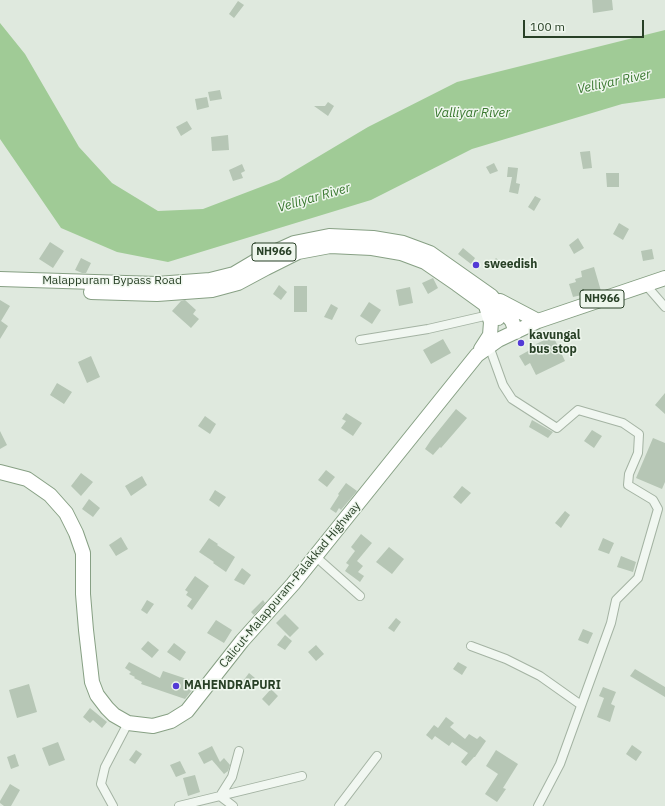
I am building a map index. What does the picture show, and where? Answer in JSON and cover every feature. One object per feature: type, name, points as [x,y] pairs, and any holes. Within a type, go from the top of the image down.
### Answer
[{"type":"highway","name":"Malappuram Bypass Road","points":[[0,278],[157,284],[210,280],[234,274],[261,258],[294,243],[329,236],[373,238],[403,243],[430,253],[489,305],[512,334]]},
{"type":"highway","name":"Malappuram Bypass Road","points":[[0,288],[157,294],[212,290],[238,283],[298,252],[330,246],[372,248],[400,253],[425,262],[489,305]]},
{"type":"highway","name":"NH966","points":[[489,305],[517,311],[538,321],[665,278]]},
{"type":"highway","points":[[477,355],[490,335],[491,322],[489,305]]},
{"type":"highway","name":"Calicut-Malappuram-Palakkad Highway","points":[[0,472],[27,479],[50,495],[66,513],[76,533],[83,553],[83,594],[92,682],[97,695],[106,708],[114,715],[128,722],[153,726],[171,721],[187,711],[242,641],[316,556],[477,355],[489,346],[538,321]]},
{"type":"street","points":[[645,284],[665,308]]},
{"type":"street","points":[[360,340],[428,329],[489,305]]},
{"type":"street","points":[[489,346],[503,385],[512,399],[557,428],[578,410],[623,423],[639,434],[638,453],[629,474],[628,485],[653,500],[658,509],[638,578],[616,600],[611,623],[596,668],[581,704],[560,764],[538,806]]},
{"type":"street","points":[[316,556],[360,596]]},
{"type":"street","points":[[471,646],[506,658],[540,676],[581,704]]},
{"type":"street","points":[[113,806],[101,784],[106,767],[128,722]]},
{"type":"street","points":[[220,796],[232,777],[239,751]]},
{"type":"street","points":[[339,806],[377,756]]},
{"type":"street","points":[[179,806],[302,776]]},
{"type":"street","points":[[220,796],[233,806]]},
{"type":"water","name":"Valliyar River","points":[[0,23],[25,54],[79,147],[112,183],[158,211],[203,209],[279,180],[368,127],[457,82],[665,30],[665,98],[622,104],[472,149],[371,200],[168,262],[117,252],[61,228],[0,139]]},
{"type":"building","points":[[592,0],[612,0],[613,10],[593,13]]},
{"type":"building","points":[[238,1],[244,5],[234,18],[229,14]]},
{"type":"building","points":[[220,90],[222,99],[210,101],[208,92]]},
{"type":"building","points":[[207,97],[209,107],[197,110],[195,99]]},
{"type":"building","points":[[328,102],[334,106],[328,116],[314,106],[325,106]]},
{"type":"building","points":[[187,121],[192,129],[181,136],[176,127]]},
{"type":"building","points":[[228,135],[229,150],[212,151],[211,137]]},
{"type":"building","points":[[590,151],[592,168],[583,169],[580,152]]},
{"type":"building","points":[[494,163],[498,171],[490,174],[486,167]]},
{"type":"building","points":[[242,164],[245,171],[241,173],[243,178],[233,181],[229,170]]},
{"type":"building","points":[[508,167],[518,168],[516,183],[520,184],[518,194],[509,192],[512,177],[507,177]]},
{"type":"building","points":[[606,173],[619,173],[619,187],[607,187]]},
{"type":"building","points":[[535,196],[541,199],[534,211],[528,207]]},
{"type":"building","points":[[619,223],[629,229],[623,240],[613,234]]},
{"type":"building","points":[[578,238],[584,248],[574,254],[569,245]]},
{"type":"building","points":[[50,242],[64,251],[53,268],[39,259]]},
{"type":"building","points":[[463,248],[475,258],[471,264],[458,254]]},
{"type":"building","points":[[652,249],[654,259],[643,261],[641,251]]},
{"type":"building","points":[[81,258],[91,263],[86,273],[75,270]]},
{"type":"building","points":[[496,258],[503,264],[498,270],[491,264]]},
{"type":"building","points":[[594,267],[601,291],[586,296],[586,294],[573,297],[569,284],[576,282],[575,279],[582,277],[581,271]]},
{"type":"building","points":[[433,278],[438,288],[428,294],[422,283]]},
{"type":"building","points":[[279,285],[287,292],[281,300],[273,294]]},
{"type":"building","points":[[294,286],[307,286],[307,312],[294,312]]},
{"type":"building","points":[[410,287],[413,303],[399,306],[396,290]]},
{"type":"building","points":[[0,300],[10,306],[1,321],[8,326],[0,339]]},
{"type":"building","points":[[185,300],[196,310],[193,314],[199,319],[191,328],[172,311],[181,301]]},
{"type":"building","points":[[369,302],[381,310],[372,324],[360,316]]},
{"type":"building","points":[[331,304],[338,308],[332,320],[324,317]]},
{"type":"building","points":[[553,336],[565,361],[536,375],[530,363],[525,366],[519,356],[537,346],[536,344]]},
{"type":"building","points":[[443,339],[451,353],[431,364],[423,350]]},
{"type":"building","points":[[91,356],[100,377],[87,383],[78,362]]},
{"type":"building","points":[[57,383],[72,392],[64,404],[50,395]]},
{"type":"building","points":[[665,393],[665,414],[655,405]]},
{"type":"building","points":[[456,409],[467,418],[433,455],[425,449]]},
{"type":"building","points":[[346,413],[362,423],[353,436],[341,428],[346,421],[342,419]]},
{"type":"building","points":[[205,416],[216,424],[210,434],[198,426]]},
{"type":"building","points":[[532,420],[553,432],[548,438],[529,427]]},
{"type":"building","points":[[592,430],[602,436],[594,448],[584,441]]},
{"type":"building","points":[[0,431],[7,445],[0,449]]},
{"type":"building","points":[[653,438],[665,443],[665,482],[662,489],[636,478]]},
{"type":"building","points":[[326,470],[335,477],[327,487],[318,480]]},
{"type":"building","points":[[81,473],[93,482],[81,496],[71,486]]},
{"type":"building","points":[[142,476],[147,485],[131,496],[125,486]]},
{"type":"building","points":[[346,483],[357,491],[341,510],[339,508],[336,513],[330,509]]},
{"type":"building","points":[[462,486],[471,493],[461,504],[453,497]]},
{"type":"building","points":[[215,490],[226,497],[219,507],[209,500]]},
{"type":"building","points":[[89,499],[100,508],[93,517],[82,509]]},
{"type":"building","points":[[565,511],[570,515],[561,528],[555,523]]},
{"type":"building","points":[[361,534],[372,543],[357,561],[363,566],[358,572],[364,576],[360,582],[345,571],[349,565],[346,563],[355,551],[351,547]]},
{"type":"building","points":[[121,537],[128,549],[116,556],[109,545]]},
{"type":"building","points":[[209,538],[235,557],[226,572],[199,552]]},
{"type":"building","points":[[603,538],[614,543],[609,554],[598,550]]},
{"type":"building","points":[[389,547],[404,559],[392,574],[376,562]]},
{"type":"building","points":[[621,556],[636,562],[633,572],[617,567]]},
{"type":"building","points":[[242,568],[251,575],[244,585],[234,580]]},
{"type":"building","points":[[195,576],[209,586],[192,610],[187,606],[192,599],[186,595],[188,592],[185,590]]},
{"type":"building","points":[[147,600],[154,604],[147,614],[141,610]]},
{"type":"building","points":[[263,600],[265,603],[254,615],[251,612]]},
{"type":"building","points":[[285,614],[299,628],[290,637],[276,623]]},
{"type":"building","points":[[396,618],[401,622],[394,632],[388,628]]},
{"type":"building","points":[[216,620],[232,630],[224,643],[207,633]]},
{"type":"building","points":[[583,629],[593,633],[588,644],[578,640]]},
{"type":"building","points":[[285,635],[292,641],[285,650],[277,645]]},
{"type":"building","points":[[148,641],[159,650],[152,658],[141,649]]},
{"type":"building","points":[[174,643],[186,652],[180,661],[167,652]]},
{"type":"building","points":[[316,645],[324,654],[316,661],[308,652]]},
{"type":"building","name":"MAHENDRAPURI","points":[[129,662],[160,678],[163,671],[196,682],[193,689],[185,699],[141,684],[142,682],[129,674],[131,672],[125,668]]},
{"type":"building","points":[[458,662],[467,667],[462,675],[453,669]]},
{"type":"building","points":[[635,669],[665,687],[665,697],[630,676]]},
{"type":"building","points":[[249,673],[255,678],[249,686],[243,681]]},
{"type":"building","points":[[29,684],[37,712],[17,718],[9,690]]},
{"type":"building","points":[[603,687],[616,692],[611,704],[615,706],[610,722],[597,717],[604,698],[599,696]]},
{"type":"building","points":[[271,689],[278,696],[269,706],[262,699]]},
{"type":"building","points":[[90,708],[107,722],[102,728],[93,720],[90,723],[83,717]]},
{"type":"building","points":[[446,717],[454,723],[450,727],[465,739],[469,734],[477,739],[480,736],[486,741],[475,757],[466,766],[461,762],[468,753],[452,742],[449,746],[435,736],[432,740],[426,735],[434,725],[438,728]]},
{"type":"building","points":[[58,742],[65,760],[49,766],[42,748]]},
{"type":"building","points":[[632,745],[642,752],[636,761],[626,754]]},
{"type":"building","points":[[212,746],[220,762],[224,758],[230,765],[228,771],[224,774],[212,760],[204,764],[198,753]]},
{"type":"building","points":[[136,750],[142,754],[135,764],[129,760]]},
{"type":"building","points":[[496,750],[518,764],[503,788],[506,789],[497,802],[485,794],[498,774],[486,766]]},
{"type":"building","points":[[15,754],[19,766],[11,769],[7,757]]},
{"type":"building","points":[[180,761],[186,773],[176,777],[170,765]]},
{"type":"building","points":[[195,775],[200,792],[188,796],[183,778]]},
{"type":"building","points":[[10,784],[20,790],[11,806],[4,806],[0,803],[0,801]]},
{"type":"place","name":"sweedish","points":[[476,265]]},
{"type":"place","name":"kavungal bus stop","points":[[521,343]]},
{"type":"place","name":"MAHENDRAPURI","points":[[176,686]]},
{"type":"water label","name":"Velliyar River","points":[[614,82]]},
{"type":"water label","name":"Velliyar River","points":[[314,198]]}]
